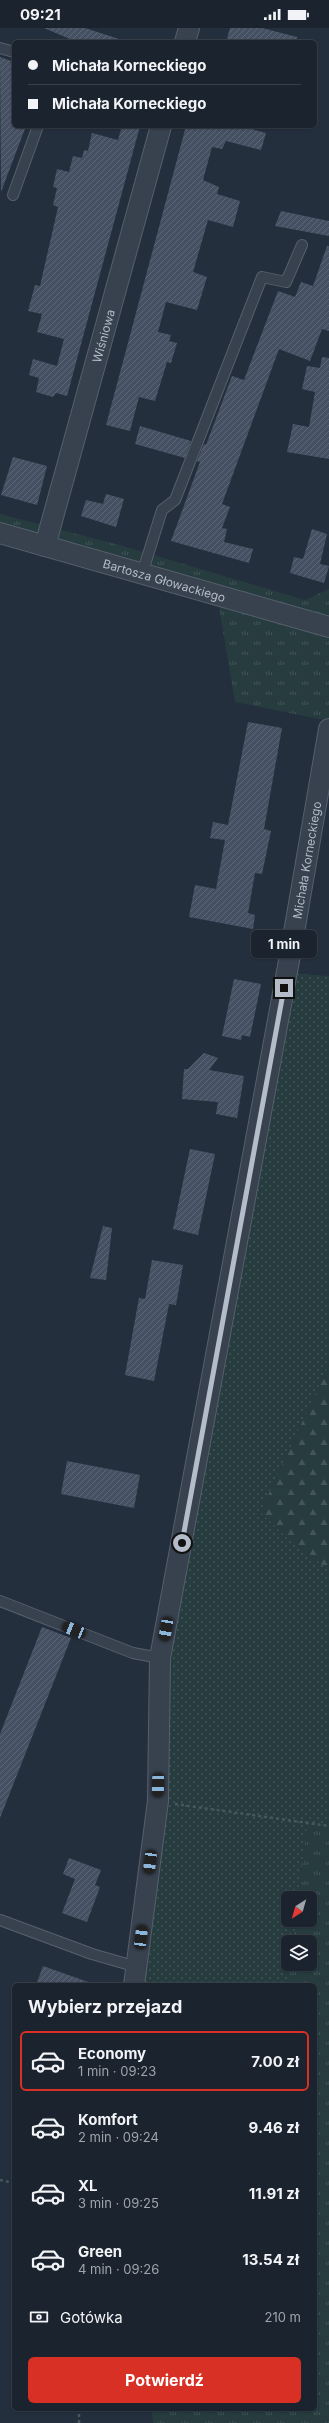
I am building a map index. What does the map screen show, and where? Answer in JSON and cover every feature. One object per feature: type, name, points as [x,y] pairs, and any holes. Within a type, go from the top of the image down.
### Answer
[{"type":"street","points":[[186,40],[189,28]]},
{"type":"street","name":"Wiśniowa","points":[[45,546],[161,128]]},
{"type":"street","name":"Bartosza Głowackiego","points":[[0,534],[329,627]]},
{"type":"street","name":"Michała Korneckiego","points":[[135,1976],[158,1801],[160,1658],[291,950],[329,729]]},
{"type":"lane","points":[[0,48],[12,51]]},
{"type":"lane","points":[[13,195],[37,128]]},
{"type":"lane","points":[[142,574],[162,510],[175,500],[262,278],[286,282],[302,245]]},
{"type":"lane","points":[[0,1601],[133,1653],[160,1658]]},
{"type":"lane","points":[[0,1920],[92,1954],[135,1976]]},
{"type":"path","points":[[158,1801],[329,1826]]},
{"type":"path","points":[[0,2180],[12,2183]]},
{"type":"path","points":[[79,2423],[80,2411]]},
{"type":"green space","points":[[0,514],[123,546],[305,600],[329,589],[329,721],[235,702],[217,595],[0,533]]},
{"type":"green space","points":[[287,973],[329,976],[329,1364],[260,1512],[289,1540],[329,1570],[329,1826],[307,1823],[299,1891],[281,1891],[281,1927],[295,1927],[294,1935],[281,1935],[281,1971],[289,1971],[288,1983],[134,1983],[160,1658]]},
{"type":"green space","points":[[329,1364],[329,1570],[289,1540],[260,1512]]},
{"type":"green space","points":[[307,1822],[329,1826],[329,2423],[153,2423],[152,2411],[317,2411],[317,1983],[288,1983],[289,1971],[317,1971],[317,1935],[294,1935],[295,1927],[317,1927],[317,1891],[299,1891]]},
{"type":"building","points":[[44,28],[85,28],[119,39],[119,40],[72,40]]},
{"type":"building","points":[[230,28],[262,28],[297,37],[296,40],[227,40]]},
{"type":"building","points":[[0,57],[12,61],[12,128],[25,128],[1,192]]},
{"type":"building","points":[[121,128],[139,128],[67,396],[56,393],[53,397],[36,392],[39,378],[29,375],[33,359],[57,366],[64,339],[37,332],[42,314],[28,311],[35,285],[40,286],[58,207],[53,205],[57,188],[53,187],[57,169],[69,172],[73,156],[82,158],[84,150],[88,151],[92,133],[118,140]]},
{"type":"building","points":[[185,128],[247,128],[266,133],[261,150],[226,141],[222,149],[212,147],[203,180],[219,187],[217,194],[240,201],[233,227],[208,220],[193,272],[207,277],[197,310],[166,302],[158,332],[171,335],[169,341],[177,343],[171,363],[167,362],[155,401],[139,397],[130,431],[106,425]]},
{"type":"building","points":[[281,211],[329,221],[329,236],[275,226]]},
{"type":"building","points":[[327,246],[329,246],[329,331],[322,329],[310,361],[279,349],[222,504],[230,507],[222,528],[227,529],[224,542],[253,549],[249,563],[171,541],[200,462],[197,461],[204,444],[206,445],[232,376],[244,380],[278,291],[295,297],[301,282],[313,286]]},
{"type":"building","points":[[322,357],[329,358],[329,459],[287,452],[293,424],[309,427],[315,392],[302,389],[307,366],[320,368]]},
{"type":"building","points":[[140,426],[191,441],[185,458],[135,444]]},
{"type":"building","points":[[13,457],[47,466],[37,505],[1,495]]},
{"type":"building","points":[[106,494],[124,499],[116,527],[81,516],[86,500],[103,504]]},
{"type":"building","points":[[312,529],[327,534],[320,564],[329,566],[324,583],[290,573],[294,557],[303,559]]},
{"type":"building","points":[[248,722],[282,728],[264,829],[271,831],[262,874],[255,873],[248,913],[255,915],[253,929],[189,917],[195,885],[216,889],[225,840],[210,838],[213,822],[228,825]]},
{"type":"building","points":[[234,979],[261,984],[250,1037],[242,1035],[241,1040],[222,1036]]},
{"type":"building","points":[[204,1053],[218,1058],[209,1070],[244,1076],[237,1118],[216,1114],[218,1102],[182,1099],[184,1069],[188,1069]]},
{"type":"building","points":[[190,1149],[215,1154],[198,1235],[173,1229]]},
{"type":"building","points":[[103,1226],[112,1228],[106,1280],[90,1278]]},
{"type":"building","points":[[152,1260],[183,1265],[176,1305],[169,1304],[154,1381],[125,1375],[139,1298],[145,1299]]},
{"type":"building","points":[[67,1461],[140,1475],[134,1508],[61,1494]]},
{"type":"building","points":[[42,1627],[71,1638],[0,1818],[0,1734]]},
{"type":"building","points":[[69,1858],[101,1870],[95,1885],[100,1887],[87,1922],[62,1913],[75,1879],[63,1874]]},
{"type":"building","points":[[43,1966],[91,1983],[37,1983]]},
{"type":"route","points":[[182,1543],[284,988]]}]
